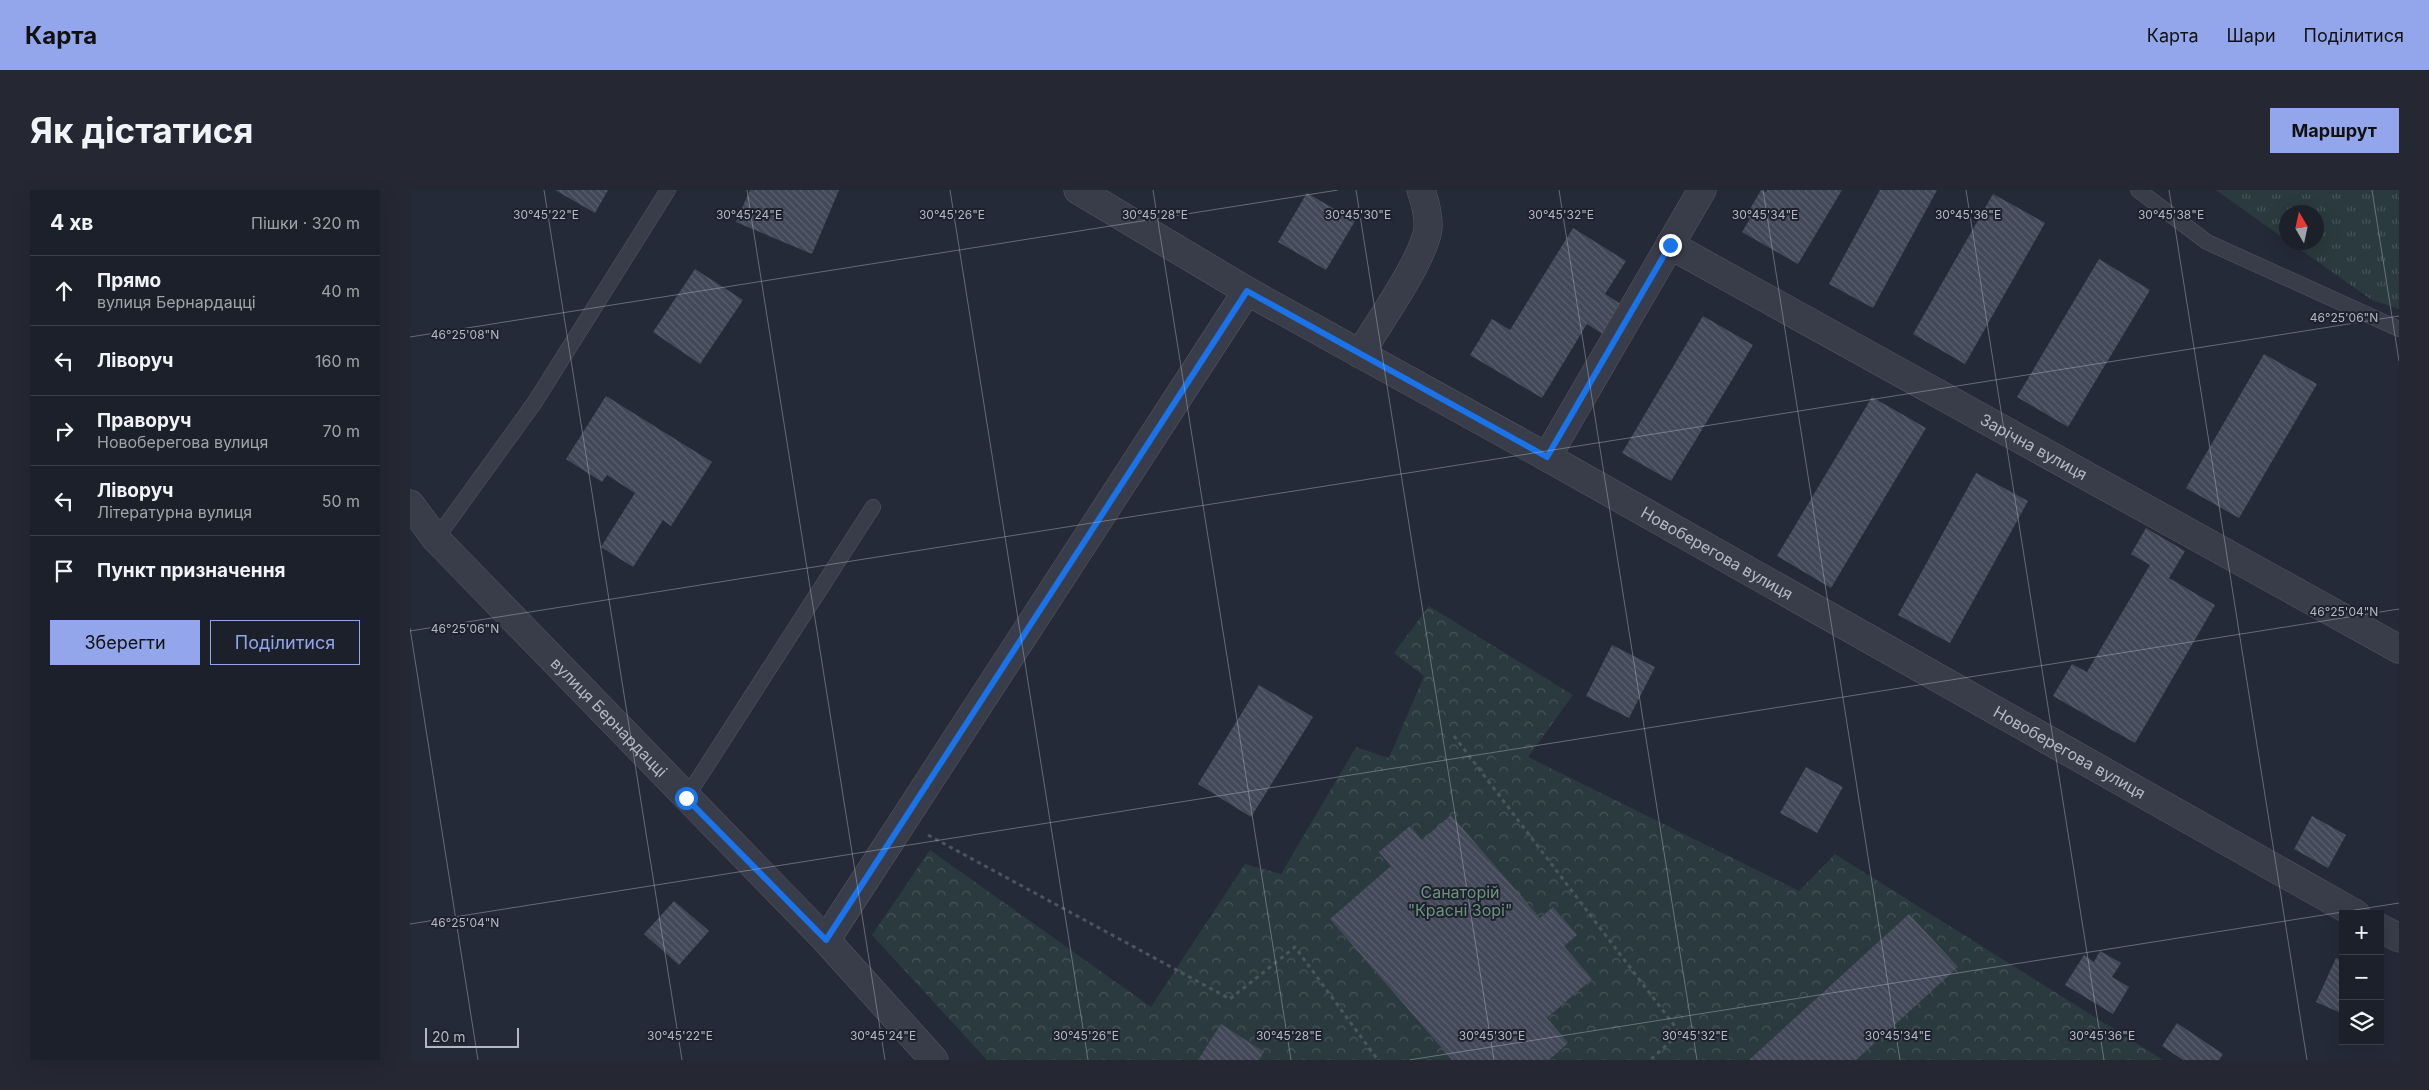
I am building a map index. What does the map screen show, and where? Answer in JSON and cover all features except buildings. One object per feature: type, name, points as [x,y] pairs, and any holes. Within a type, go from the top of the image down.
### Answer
[{"type":"street","name":"Новоберегова вулиця","points":[[1078,190],[1247,291],[1547,457],[2349,910]]},
{"type":"street","points":[[1360,354],[1422,249],[1428,228],[1426,205],[1421,190]]},
{"type":"street","points":[[1547,457],[1702,190]]},
{"type":"street","name":"Зарічна вулиця","points":[[1670,245],[2399,649]]},
{"type":"street","points":[[826,940],[1247,291]]},
{"type":"street","name":"вулиця Бернардацці","points":[[410,504],[436,539],[826,940],[934,1060]]},
{"type":"street","points":[[2384,930],[2399,938]]},
{"type":"lane","points":[[436,539],[535,402],[668,190]]},
{"type":"lane","points":[[2138,190],[2207,242],[2399,329]]},
{"type":"lane","points":[[686,798],[873,507]]},
{"type":"path","points":[[1454,736],[1680,1033],[1650,1060]]},
{"type":"path","points":[[903,822],[1230,999],[1296,947],[1378,1060]]},
{"type":"green space","points":[[2216,190],[2399,190],[2399,309],[2372,300],[2301,250],[2324,250],[2324,205],[2279,205],[2279,235]]},
{"type":"green space","name":"Санаторій \"Красні Зорі\"","points":[[1429,606],[1573,695],[1528,757],[1799,891],[1835,854],[2163,1060],[987,1060],[872,935],[930,850],[1151,1007],[1245,864],[1281,874],[1356,747],[1389,758],[1424,676],[1394,653]]},
{"type":"route","points":[[686,798],[826,940],[1247,291],[1547,457],[1670,245]]}]
